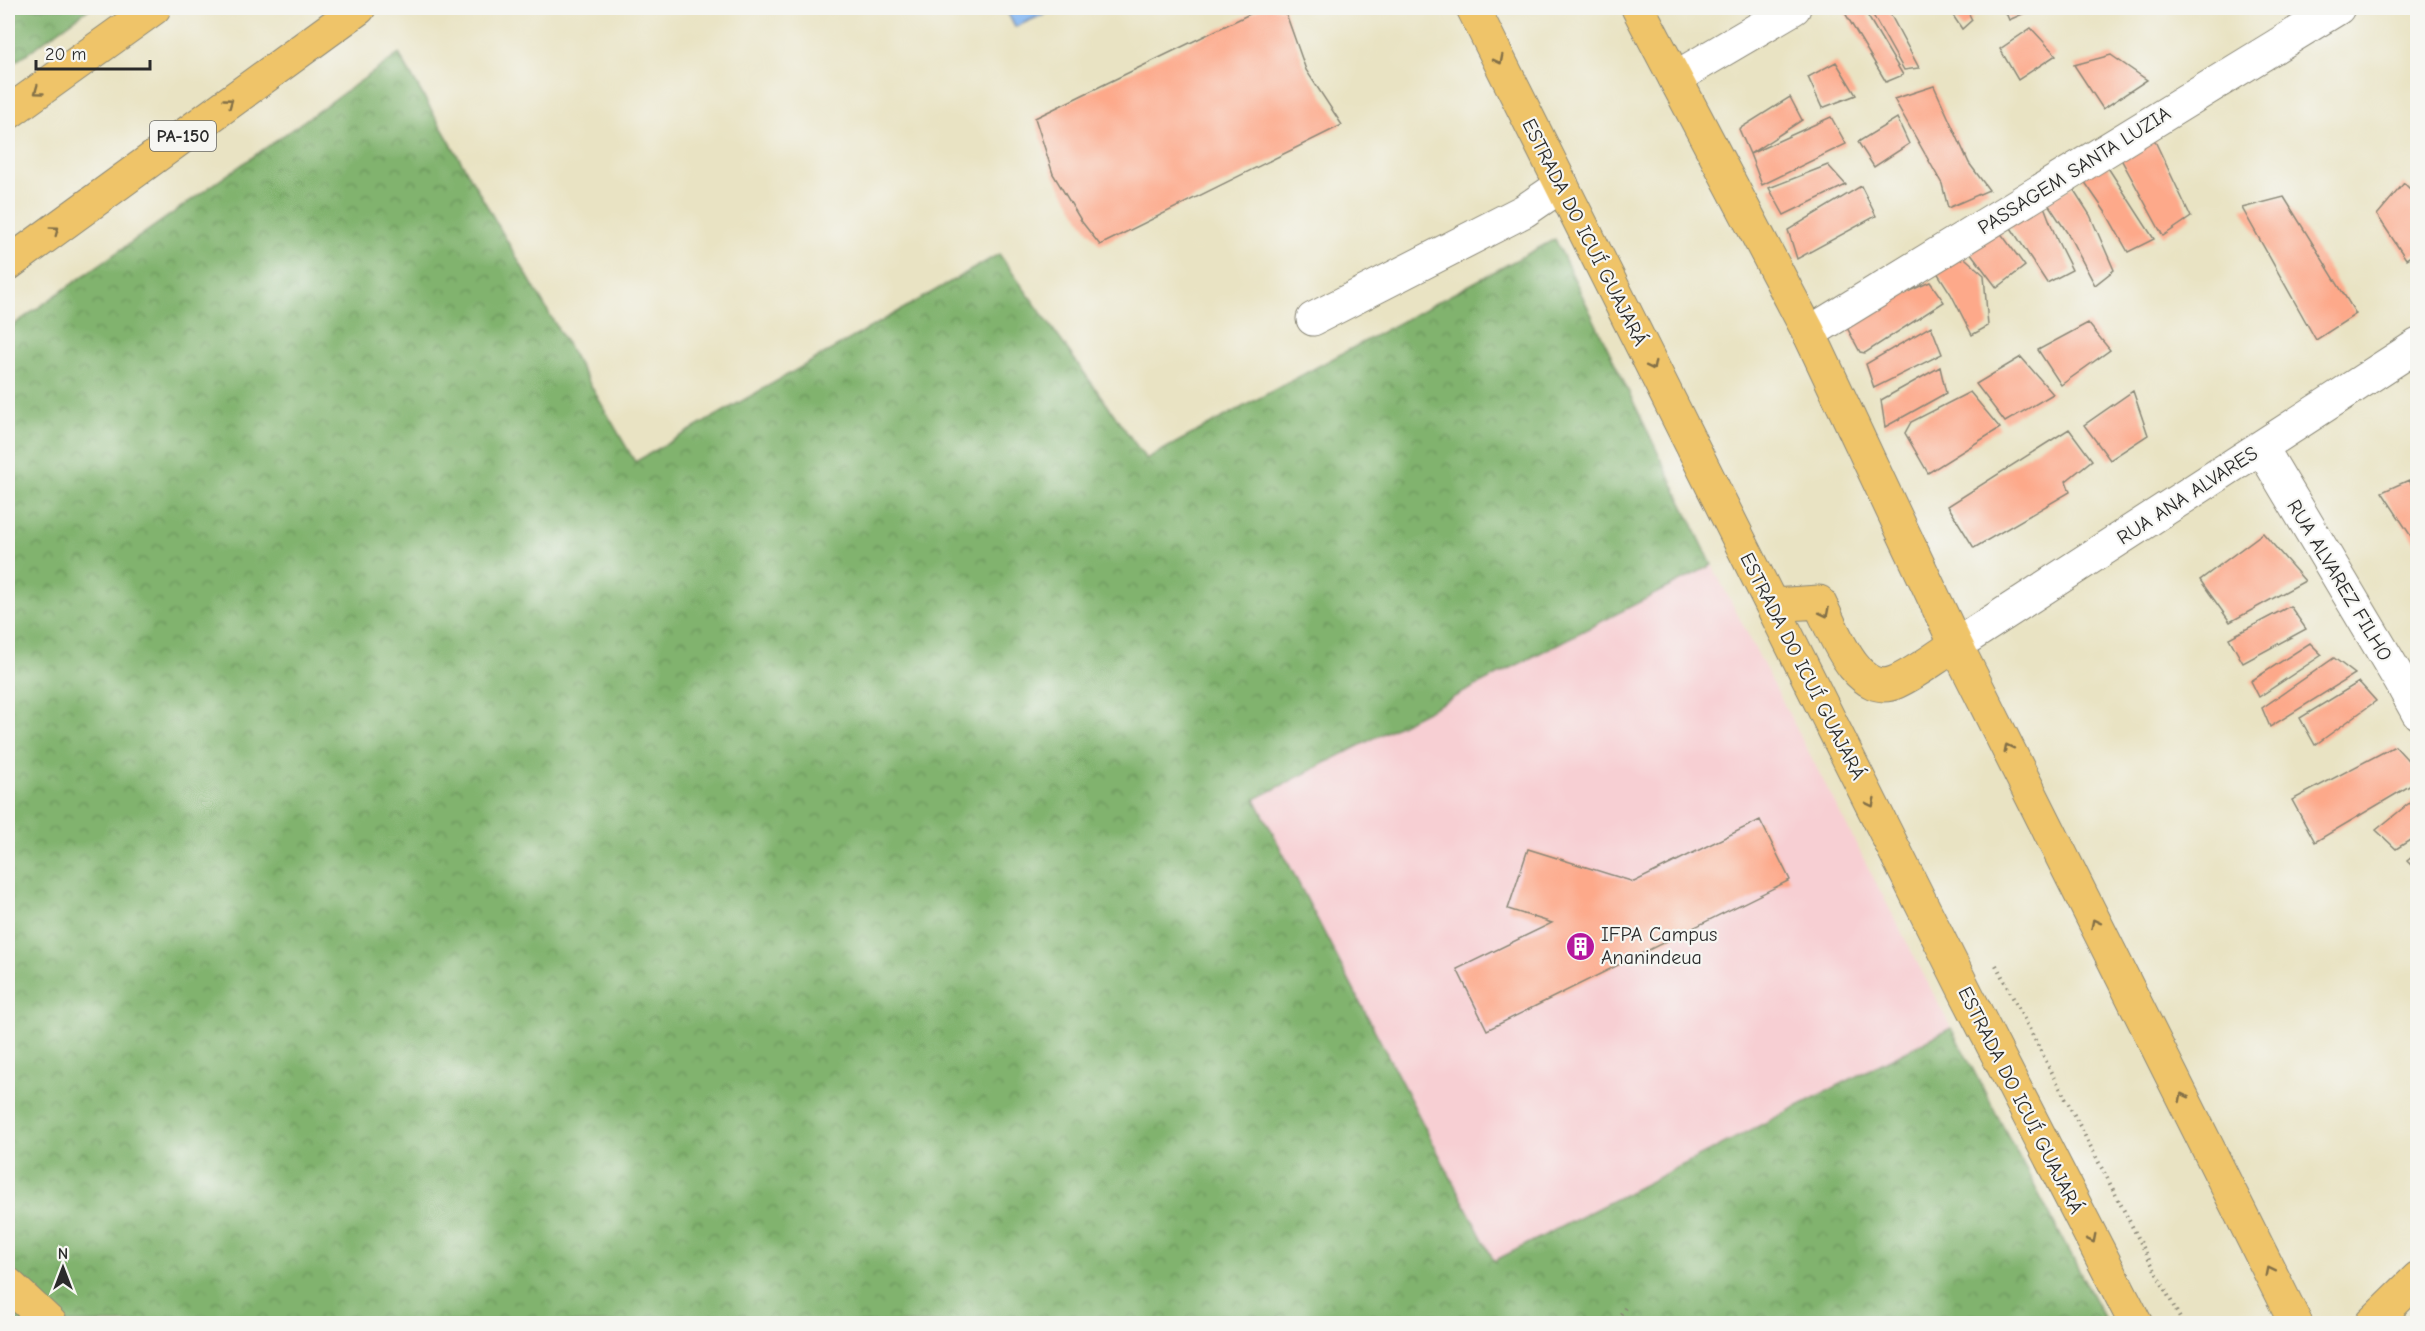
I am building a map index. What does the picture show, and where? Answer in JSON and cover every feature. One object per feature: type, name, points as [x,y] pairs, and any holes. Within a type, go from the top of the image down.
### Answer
[{"type":"main road","points":[[8,113],[154,8]]},
{"type":"main road","name":"PA-150","points":[[8,264],[359,8]]},
{"type":"main road","name":"ESTRADA DO ICUÍ GUAJARÁ","points":[[1473,8],[1967,995],[2136,1323]]},
{"type":"main road","points":[[1638,8],[1809,333],[1956,645],[2296,1323]]},
{"type":"main road","points":[[1773,605],[1819,602],[1852,667],[1873,684],[1893,684],[1956,645]]},
{"type":"main road","points":[[2371,1323],[2418,1278]]},
{"type":"main road","points":[[8,1284],[51,1323]]},
{"type":"street","points":[[1675,78],[1794,8]]},
{"type":"street","name":"PASSAGEM SANTA LUZIA","points":[[1809,333],[2338,8]]},
{"type":"street","points":[[1313,319],[1524,211],[1562,185]]},
{"type":"street","name":"RUA ANA ALVARES","points":[[1956,645],[2418,345]]},
{"type":"street","name":"RUA ALVAREZ FILHO","points":[[2261,447],[2409,675],[2418,713]]},
{"type":"path","points":[[1614,1323],[1625,1308]]},
{"type":"shaded area","points":[[1712,565],[1951,1028],[1494,1262],[1255,799]]},
{"type":"green space","points":[[8,8],[90,8],[8,67]]},
{"type":"green space","points":[[399,54],[635,462],[999,254],[1146,459],[1555,239],[1712,565],[1255,799],[1494,1261],[1951,1028],[2107,1323],[8,1323],[8,329]]},
{"type":"water","points":[[1005,8],[1058,8],[1015,27]]},
{"type":"building","points":[[1262,8],[1284,8],[1306,70],[1342,125],[1100,245],[1082,222],[1053,174],[1035,118]]},
{"type":"building","points":[[1842,8],[1863,8],[1903,75],[1886,82]]},
{"type":"building","points":[[1869,8],[1887,8],[1919,68],[1904,70]]},
{"type":"building","points":[[1948,8],[1966,8],[1972,20],[1962,29]]},
{"type":"building","points":[[2004,8],[2021,8],[2025,13],[2009,20]]},
{"type":"building","points":[[2031,28],[2056,55],[2018,80],[2000,49]]},
{"type":"building","points":[[2111,55],[2147,80],[2103,109],[2074,65]]},
{"type":"building","points":[[1836,62],[1856,95],[1822,108],[1808,77]]},
{"type":"building","points":[[1934,86],[1969,163],[1989,190],[1948,208],[1942,184],[1894,99]]},
{"type":"building","points":[[1790,97],[1802,120],[1750,154],[1739,129]]},
{"type":"building","points":[[1831,117],[1846,144],[1762,185],[1750,154]]},
{"type":"building","points":[[1897,118],[1909,144],[1874,167],[1858,142]]},
{"type":"building","points":[[2154,139],[2191,217],[2163,236],[2121,159]]},
{"type":"building","points":[[2105,163],[2154,239],[2128,252],[2106,213],[2080,175]]},
{"type":"building","points":[[1828,165],[1846,185],[1784,215],[1769,188]]},
{"type":"building","points":[[2404,183],[2418,197],[2418,252],[2406,259],[2377,215]]},
{"type":"building","points":[[1861,186],[1876,216],[1797,259],[1788,230]]},
{"type":"building","points":[[2072,187],[2090,215],[2114,270],[2095,285],[2068,234],[2046,201]]},
{"type":"building","points":[[2284,197],[2356,314],[2316,340],[2242,208]]},
{"type":"building","points":[[2042,201],[2072,270],[2047,283],[2004,217]]},
{"type":"building","points":[[1997,228],[2025,266],[1997,288],[1970,252]]},
{"type":"building","points":[[1958,252],[1984,275],[1988,326],[1972,335],[1951,294],[1933,266]]},
{"type":"building","points":[[1930,282],[1944,302],[1865,353],[1860,352],[1843,320]]},
{"type":"building","points":[[2088,323],[2110,350],[2061,385],[2038,350]]},
{"type":"building","points":[[1931,326],[1942,354],[1874,388],[1866,364]]},
{"type":"building","points":[[2021,357],[2053,394],[2005,422],[1976,384]]},
{"type":"building","points":[[1940,367],[1946,393],[1885,427],[1881,400]]},
{"type":"building","points":[[2133,391],[2148,435],[2110,460],[2084,425]]},
{"type":"building","points":[[1970,392],[2000,428],[1928,473],[1905,433],[1911,422]]},
{"type":"building","points":[[2069,429],[2092,460],[2066,481],[2070,492],[1974,548],[1948,506]]},
{"type":"building","points":[[2409,480],[2418,494],[2418,547],[2382,492]]},
{"type":"building","points":[[2263,533],[2305,581],[2230,622],[2200,580]]},
{"type":"building","points":[[2290,606],[2306,629],[2243,663],[2229,638]]},
{"type":"building","points":[[2310,643],[2322,655],[2259,697],[2251,681]]},
{"type":"building","points":[[2334,658],[2355,674],[2270,727],[2262,708]]},
{"type":"building","points":[[2359,682],[2376,701],[2315,745],[2300,718]]},
{"type":"building","points":[[2395,746],[2418,771],[2418,781],[2315,842],[2292,800]]},
{"type":"building","points":[[2418,796],[2418,835],[2396,849],[2376,830]]},
{"type":"building","name":"IFPA Campus Ananindeua","points":[[1760,820],[1790,880],[1487,1030],[1457,969],[1552,923],[1508,909],[1528,849],[1634,882]]},
{"type":"building","points":[[2418,852],[2418,872],[2407,861]]},
{"type":"place","name":"IFPA Campus Ananindeua","points":[[1580,946]]}]
